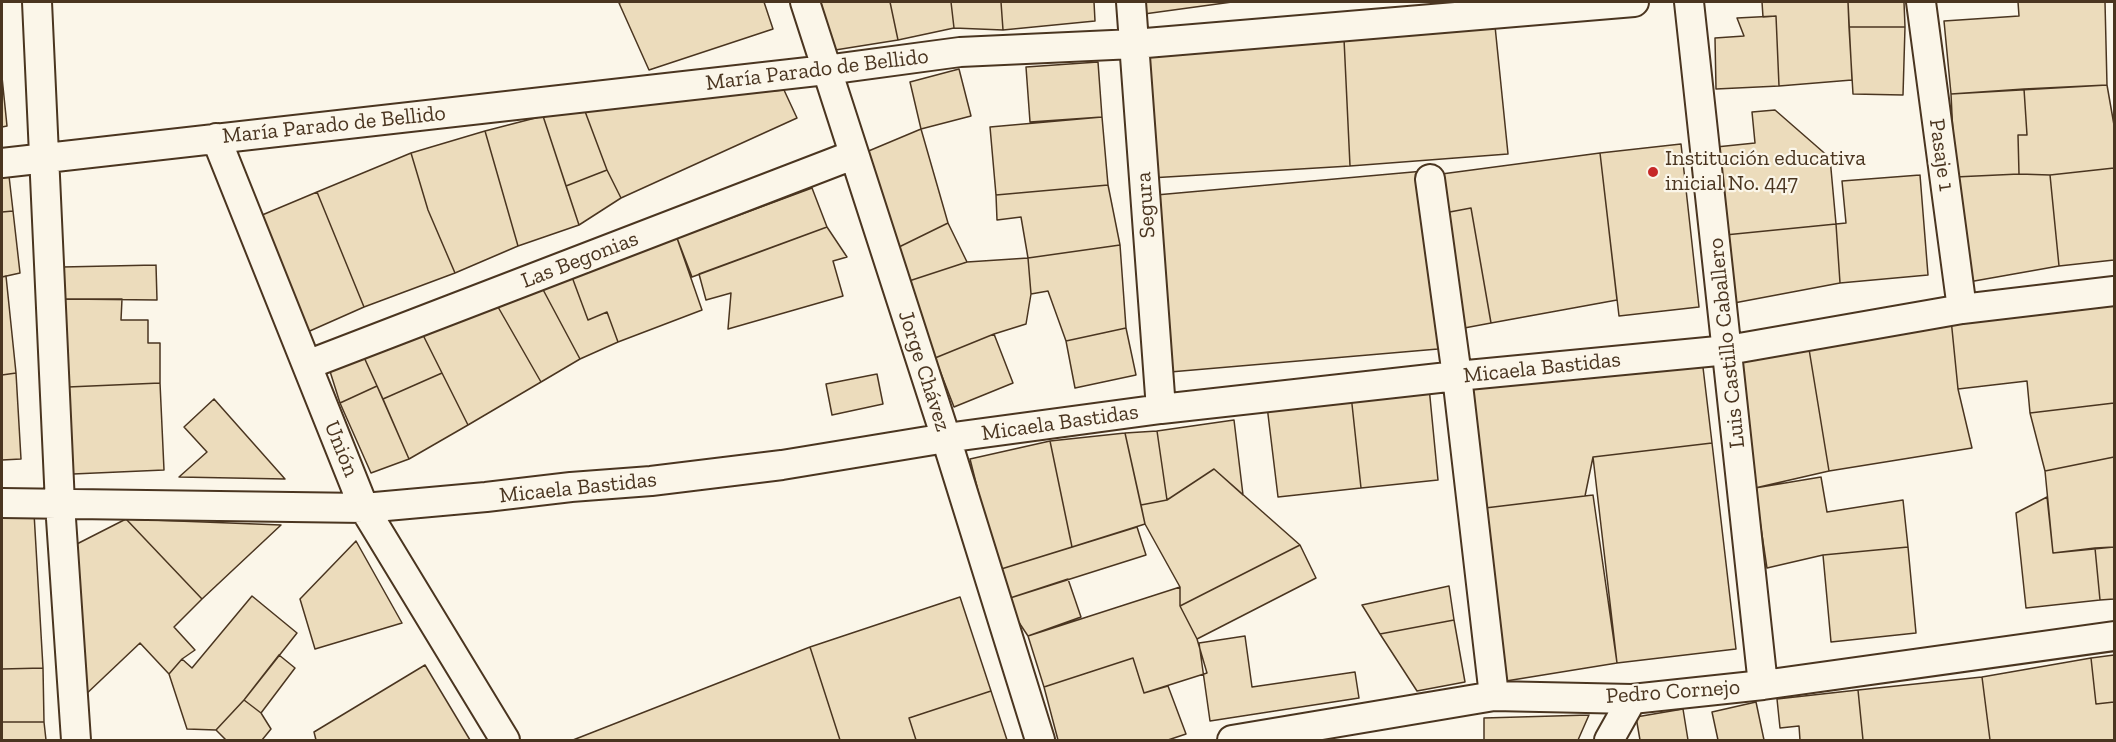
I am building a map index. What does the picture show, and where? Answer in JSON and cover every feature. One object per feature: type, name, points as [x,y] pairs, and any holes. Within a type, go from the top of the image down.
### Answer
[{"type":"street","points":[[37,2],[60,504],[76,741]]},
{"type":"street","name":"Jorge Chávez","points":[[805,2],[946,438],[1040,741]]},
{"type":"street","name":"Segura","points":[[1131,2],[1161,409]]},
{"type":"street","name":"María Parado de Bellido","points":[[2,163],[826,70],[960,52],[1134,44],[1634,2]]},
{"type":"street","name":"Luis Castillo Caballero","points":[[1689,2],[1763,685]]},
{"type":"street","name":"Pasaje 1","points":[[1921,2],[1962,309]]},
{"type":"street","name":"Unión","points":[[216,138],[364,508],[505,741]]},
{"type":"street","name":"Las Begonias","points":[[307,365],[853,154]]},
{"type":"street","points":[[1430,178],[1457,376],[1494,696]]},
{"type":"street","name":"Micaela Bastidas","points":[[2,503],[364,508],[651,481],[782,465],[946,438],[1161,409],[1457,376],[1728,350],[1962,309],[2115,291]]},
{"type":"street","name":"Pedro Cornejo","points":[[1232,741],[1494,696],[1632,699],[1763,685],[2115,636]]},
{"type":"street","points":[[1609,741],[1632,699]]},
{"type":"building","points":[[764,2],[773,29],[649,70],[619,3]]},
{"type":"building","points":[[821,2],[890,2],[898,40],[829,51]]},
{"type":"building","points":[[890,2],[951,2],[954,28],[898,40]]},
{"type":"building","points":[[951,2],[1001,2],[1003,30],[954,28]]},
{"type":"building","points":[[1001,2],[1094,2],[1095,21],[1003,30]]},
{"type":"building","points":[[1142,2],[1232,2],[1144,14]]},
{"type":"building","points":[[1762,2],[1848,2],[1852,80],[1779,86],[1776,16],[1763,17]]},
{"type":"building","points":[[1848,2],[1904,2],[1905,27],[1849,27]]},
{"type":"building","points":[[2018,2],[2105,2],[2107,85],[1951,94],[1944,21],[2019,16]]},
{"type":"building","points":[[1776,16],[1779,86],[1716,89],[1715,38],[1744,36],[1737,18]]},
{"type":"building","points":[[1495,26],[1508,154],[1350,166],[1344,39]]},
{"type":"building","points":[[1849,27],[1905,27],[1903,95],[1853,94]]},
{"type":"building","points":[[1344,39],[1350,166],[1150,178],[1144,51]]},
{"type":"building","points":[[1098,62],[1102,117],[1030,122],[1026,67]]},
{"type":"building","points":[[959,69],[971,116],[921,129],[910,82]]},
{"type":"building","points":[[2,77],[7,126],[2,127]]},
{"type":"building","points":[[2107,85],[2114,125],[2114,168],[2050,175],[2019,174],[2018,135],[2027,135],[2024,89]]},
{"type":"building","points":[[2024,89],[2027,135],[2018,135],[2019,174],[1955,177],[1951,94]]},
{"type":"building","points":[[784,90],[797,118],[621,198],[607,170],[583,106]]},
{"type":"building","points":[[583,106],[607,170],[566,186],[543,116]]},
{"type":"building","points":[[1775,110],[1830,158],[1836,224],[1725,235],[1716,147],[1755,143],[1752,112]]},
{"type":"building","points":[[543,116],[579,225],[518,246],[485,131]]},
{"type":"building","points":[[1102,117],[1108,185],[996,195],[990,127]]},
{"type":"building","points":[[921,129],[948,223],[897,248],[859,155]]},
{"type":"building","points":[[485,131],[518,246],[455,273],[428,210],[411,153]]},
{"type":"building","points":[[1681,144],[1699,307],[1619,316],[1600,153]]},
{"type":"building","points":[[411,153],[428,210],[455,273],[364,307],[317,192]]},
{"type":"building","points":[[1600,153],[1617,300],[1491,323],[1471,208],[1439,214],[1434,175]]},
{"type":"building","points":[[2114,168],[2114,260],[2059,266],[2050,175]]},
{"type":"building","points":[[607,170],[621,198],[579,225],[566,186]]},
{"type":"building","points":[[1424,171],[1438,349],[1170,372],[1156,195]]},
{"type":"building","points":[[1920,175],[1928,275],[1840,283],[1836,224],[1846,223],[1842,181]]},
{"type":"building","points":[[2050,175],[2059,266],[1963,283],[1955,177]]},
{"type":"building","points":[[9,176],[13,211],[2,212],[2,177]]},
{"type":"building","points":[[1108,185],[1120,245],[1028,258],[1021,217],[997,220],[996,195]]},
{"type":"building","points":[[812,188],[827,227],[692,277],[677,238]]},
{"type":"building","points":[[317,192],[364,307],[303,334],[255,218]]},
{"type":"building","points":[[1471,208],[1491,323],[1459,329],[1439,214]]},
{"type":"building","points":[[13,211],[20,273],[2,277],[2,212]]},
{"type":"building","points":[[948,223],[967,262],[906,282],[897,248]]},
{"type":"building","points":[[1836,224],[1840,283],[1734,303],[1725,235]]},
{"type":"building","points":[[827,227],[847,257],[833,261],[843,296],[728,329],[731,293],[706,300],[699,274]]},
{"type":"building","points":[[677,238],[702,310],[618,342],[607,312],[588,320],[572,277]]},
{"type":"building","points":[[1120,245],[1126,328],[1066,341],[1048,291],[1031,294],[1028,258]]},
{"type":"building","points":[[1028,258],[1031,294],[1026,324],[994,334],[935,358],[906,282],[967,262]]},
{"type":"building","points":[[156,265],[157,300],[65,299],[62,267]]},
{"type":"building","points":[[6,276],[16,373],[2,375],[2,277]]},
{"type":"building","points":[[572,277],[588,320],[607,312],[618,342],[580,359],[540,284]]},
{"type":"building","points":[[540,284],[580,359],[541,382],[494,300]]},
{"type":"building","points":[[65,299],[122,299],[121,320],[148,320],[148,343],[160,343],[160,383],[68,387]]},
{"type":"building","points":[[494,300],[541,382],[468,425],[421,331]]},
{"type":"building","points":[[2114,300],[2114,403],[2030,413],[2027,381],[1958,389],[1951,319]]},
{"type":"building","points":[[1951,319],[1958,389],[1972,448],[1829,471],[1808,343]]},
{"type":"building","points":[[1126,328],[1136,375],[1075,388],[1066,341]]},
{"type":"building","points":[[421,331],[442,373],[383,399],[363,355]]},
{"type":"building","points":[[994,334],[1013,383],[954,407],[935,358]]},
{"type":"building","points":[[1808,343],[1829,471],[1755,488],[1735,351]]},
{"type":"building","points":[[363,355],[377,386],[340,403],[328,365]]},
{"type":"building","points":[[1702,359],[1712,443],[1593,457],[1585,496],[1485,508],[1471,387]]},
{"type":"building","points":[[16,373],[21,459],[2,460],[2,375]]},
{"type":"building","points":[[442,373],[468,425],[409,459],[383,399]]},
{"type":"building","points":[[877,374],[883,404],[832,415],[826,384]]},
{"type":"building","points":[[160,383],[164,470],[73,474],[68,387]]},
{"type":"building","points":[[377,386],[409,459],[371,473],[340,403]]},
{"type":"building","points":[[1429,387],[1438,480],[1361,488],[1351,395]]},
{"type":"building","points":[[1351,395],[1361,488],[1278,497],[1267,406]]},
{"type":"building","points":[[214,399],[285,479],[179,477],[207,452],[184,427]]},
{"type":"building","points":[[2114,403],[2114,457],[2045,471],[2030,413]]},
{"type":"building","points":[[1234,420],[1243,495],[1214,469],[1167,500],[1157,431]]},
{"type":"building","points":[[1157,431],[1167,500],[1141,505],[1125,433]]},
{"type":"building","points":[[1125,433],[1145,524],[1072,547],[1050,441]]},
{"type":"building","points":[[1050,441],[1072,547],[998,570],[970,459]]},
{"type":"building","points":[[1712,443],[1736,649],[1617,663],[1593,457]]},
{"type":"building","points":[[2114,457],[2114,547],[2053,553],[2045,471]]},
{"type":"building","points":[[1214,469],[1300,545],[1180,606],[1180,587],[1145,524],[1141,505],[1167,500]]},
{"type":"building","points":[[1821,477],[1827,512],[1903,500],[1908,547],[1823,555],[1767,568],[1755,488]]},
{"type":"building","points":[[1593,495],[1617,663],[1506,681],[1485,508]]},
{"type":"building","points":[[2047,497],[2053,553],[2095,548],[2100,600],[2026,608],[2016,513]]},
{"type":"building","points":[[34,513],[43,668],[2,669],[2,516]]},
{"type":"building","points":[[126,519],[281,525],[202,599]]},
{"type":"building","points":[[126,519],[202,599],[174,627],[195,650],[182,659],[169,674],[140,643],[83,697],[67,549]]},
{"type":"building","points":[[1137,527],[1146,555],[1007,599],[998,570]]},
{"type":"building","points":[[356,541],[402,623],[315,649],[300,599]]},
{"type":"building","points":[[1300,545],[1316,578],[1197,639],[1180,606]]},
{"type":"building","points":[[1908,547],[1916,633],[1831,642],[1823,555]]},
{"type":"building","points":[[2114,547],[2114,599],[2100,600],[2095,548]]},
{"type":"building","points":[[1068,579],[1081,617],[1028,636],[1004,600]]},
{"type":"building","points":[[1449,586],[1454,620],[1380,634],[1362,605]]},
{"type":"building","points":[[1180,587],[1180,606],[1197,639],[1207,673],[1144,693],[1133,658],[1044,687],[1028,636]]},
{"type":"building","points":[[252,596],[297,633],[244,700],[216,730],[187,729],[169,674],[182,659],[192,668]]},
{"type":"building","points":[[960,597],[991,691],[909,718],[916,740],[840,740],[810,647]]},
{"type":"building","points":[[1454,620],[1465,682],[1417,691],[1380,634]]},
{"type":"building","points":[[1245,636],[1252,687],[1355,672],[1359,698],[1210,721],[1199,643]]},
{"type":"building","points":[[810,647],[840,740],[573,740]]},
{"type":"building","points":[[279,655],[295,668],[261,713],[244,700]]},
{"type":"building","points":[[2114,655],[2114,702],[2096,704],[2091,658]]},
{"type":"building","points":[[1133,658],[1144,693],[1168,686],[1186,734],[1168,740],[1058,740],[1044,687]]},
{"type":"building","points":[[2091,658],[2096,704],[2114,702],[2114,740],[1990,740],[1982,677]]},
{"type":"building","points":[[425,665],[470,740],[316,740],[314,732]]},
{"type":"building","points":[[43,668],[44,722],[2,722],[2,669]]},
{"type":"building","points":[[1982,677],[1990,740],[1863,740],[1858,690]]},
{"type":"building","points":[[1858,690],[1863,740],[1800,740],[1799,726],[1780,728],[1777,699]]},
{"type":"building","points":[[991,691],[1007,740],[916,740],[909,718]]},
{"type":"building","points":[[244,700],[261,713],[271,729],[262,740],[226,740],[216,730]]},
{"type":"building","points":[[1756,702],[1764,740],[1718,740],[1712,712]]},
{"type":"building","points":[[1683,709],[1688,740],[1640,740],[1636,717]]},
{"type":"building","points":[[1589,715],[1578,740],[1484,740],[1484,718]]},
{"type":"building","points":[[2,722],[44,722],[46,740],[2,740]]},
{"type":"place","name":"Institución educativa inicial No. 447","points":[[1653,172]]}]
